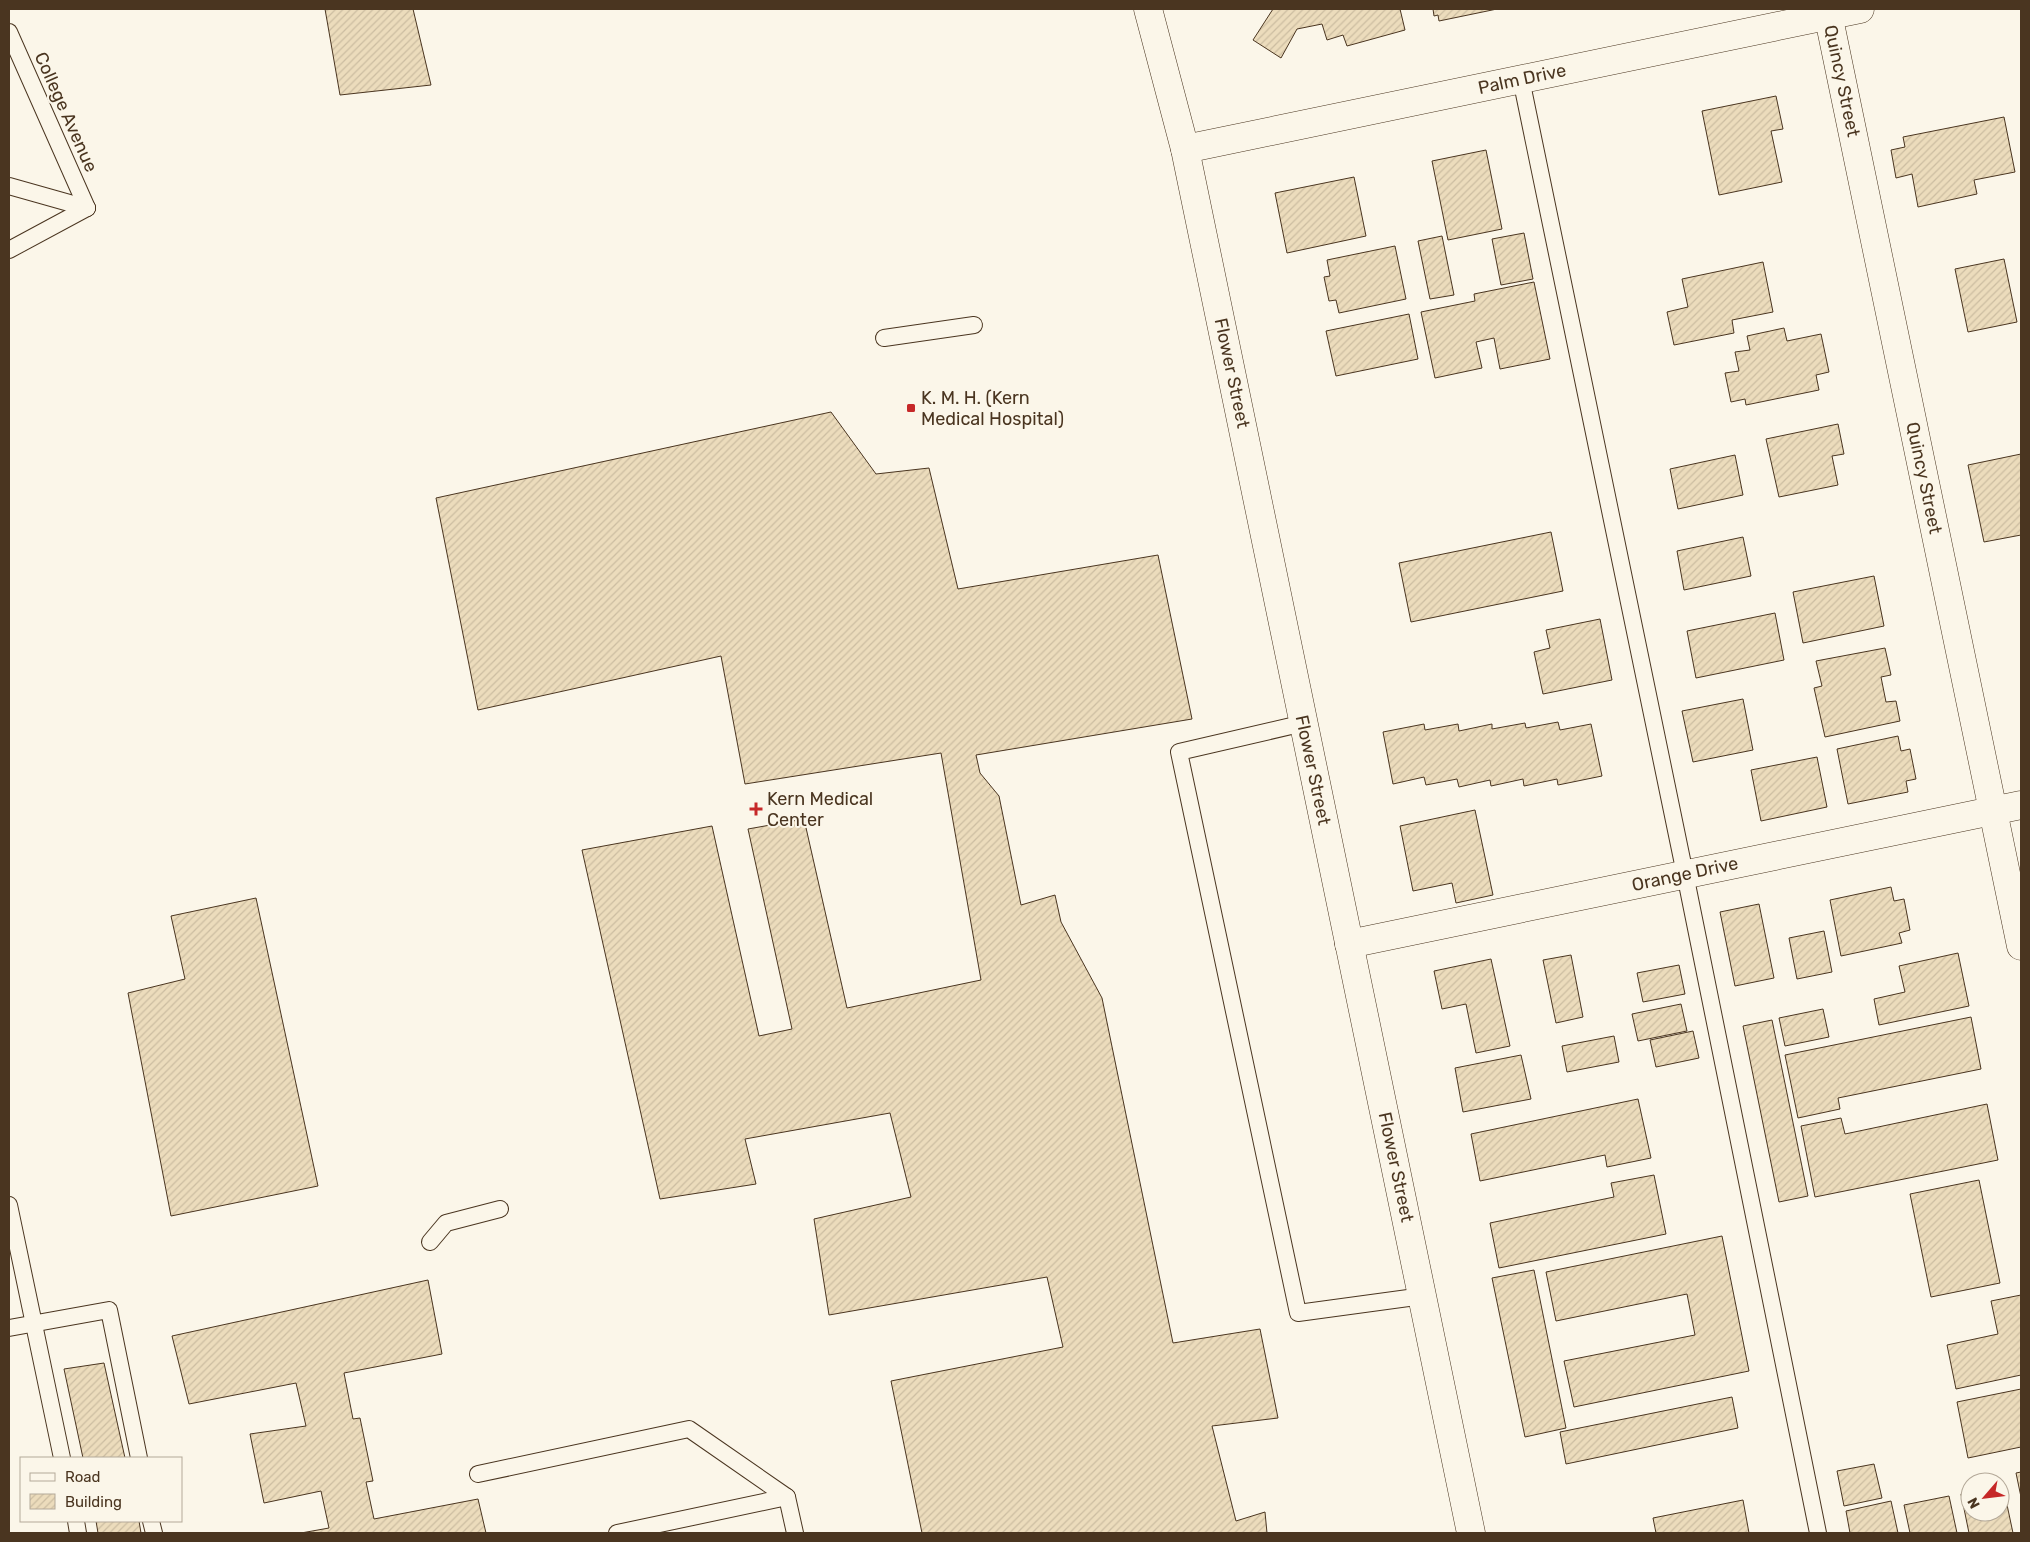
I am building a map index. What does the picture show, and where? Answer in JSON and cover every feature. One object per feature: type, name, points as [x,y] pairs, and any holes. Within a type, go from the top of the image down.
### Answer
[{"type":"street","name":"Flower Street","points":[[1148,9],[1185,149],[1471,1533]]},
{"type":"street","name":"Palm Drive","points":[[1185,149],[1521,79],[1828,12],[1860,9]]},
{"type":"street","name":"Quincy Street","points":[[1828,12],[2021,946]]},
{"type":"street","name":"Orange Drive","points":[[1350,944],[2021,804]]},
{"type":"lane","name":"College Avenue","points":[[9,32],[87,208]]},
{"type":"lane","points":[[1521,79],[1685,874],[1818,1533]]},
{"type":"lane","points":[[9,186],[87,208]]},
{"type":"lane","points":[[9,250],[87,208]]},
{"type":"lane","points":[[884,338],[974,325]]},
{"type":"lane","points":[[1304,723],[1179,752],[1298,1313],[1423,1296]]},
{"type":"lane","points":[[9,1205],[62,1457]]},
{"type":"lane","points":[[430,1242],[446,1223],[500,1208]]},
{"type":"lane","points":[[9,1328],[109,1310],[138,1457]]},
{"type":"lane","points":[[478,1474],[689,1429],[788,1497],[795,1533]]},
{"type":"lane","points":[[617,1533],[788,1497]]},
{"type":"building","points":[[325,9],[413,9],[431,85],[340,95]]},
{"type":"building","points":[[1273,9],[1400,9],[1405,30],[1347,46],[1343,35],[1327,40],[1322,24],[1297,29],[1281,58],[1253,40]]},
{"type":"building","points":[[1433,9],[1497,9],[1439,21],[1438,15],[1434,16]]},
{"type":"building","points":[[1776,96],[1783,129],[1771,131],[1782,182],[1719,195],[1702,111]]},
{"type":"building","points":[[2004,117],[2015,172],[1974,180],[1977,194],[1918,207],[1912,174],[1896,178],[1891,150],[1905,147],[1903,137]]},
{"type":"building","points":[[1486,150],[1502,229],[1448,240],[1432,161]]},
{"type":"building","points":[[1354,177],[1366,236],[1287,253],[1275,193]]},
{"type":"building","points":[[1524,233],[1533,279],[1501,285],[1492,239]]},
{"type":"building","points":[[1442,236],[1454,295],[1430,299],[1418,241]]},
{"type":"building","points":[[1395,246],[1406,299],[1339,313],[1336,300],[1329,301],[1324,277],[1330,276],[1327,260]]},
{"type":"building","points":[[2004,259],[2017,322],[1968,332],[1955,269]]},
{"type":"building","points":[[1763,262],[1773,312],[1732,320],[1734,333],[1674,345],[1667,312],[1688,307],[1682,279]]},
{"type":"building","points":[[1534,282],[1550,359],[1500,369],[1494,338],[1476,342],[1482,368],[1435,378],[1421,312],[1475,301],[1474,294]]},
{"type":"building","points":[[1409,314],[1418,359],[1336,376],[1326,331]]},
{"type":"building","points":[[1784,328],[1787,341],[1821,334],[1829,372],[1816,375],[1819,390],[1746,405],[1745,399],[1731,402],[1725,373],[1739,371],[1735,352],[1750,350],[1747,336]]},
{"type":"building","points":[[831,412],[876,474],[929,468],[958,589],[1158,555],[1192,719],[976,755],[980,773],[999,796],[1021,905],[1055,895],[1061,922],[1102,998],[1173,1343],[1260,1329],[1278,1418],[1212,1426],[1236,1521],[1265,1512],[1267,1533],[922,1533],[891,1381],[1063,1347],[1047,1277],[829,1315],[814,1219],[911,1197],[890,1113],[745,1139],[756,1184],[660,1199],[582,850],[712,826],[759,1036],[792,1029],[748,829],[804,819],[847,1008],[981,980],[941,753],[745,784],[721,656],[478,710],[436,498]]},
{"type":"building","points":[[1838,424],[1844,454],[1832,456],[1838,485],[1779,497],[1766,439]]},
{"type":"building","points":[[2021,454],[2021,535],[1984,542],[1968,465]]},
{"type":"building","points":[[1735,455],[1743,495],[1678,509],[1670,469]]},
{"type":"building","points":[[1551,532],[1563,591],[1411,622],[1399,563]]},
{"type":"building","points":[[1743,537],[1751,576],[1684,590],[1677,551]]},
{"type":"building","points":[[1874,576],[1884,626],[1803,643],[1793,592]]},
{"type":"building","points":[[1775,613],[1784,660],[1696,678],[1687,631]]},
{"type":"building","points":[[1600,619],[1612,680],[1543,694],[1534,652],[1550,648],[1546,630]]},
{"type":"building","points":[[1885,648],[1891,675],[1881,677],[1886,702],[1896,701],[1900,721],[1825,737],[1814,688],[1822,686],[1816,661]]},
{"type":"building","points":[[1743,699],[1753,750],[1693,762],[1682,711]]},
{"type":"building","points":[[1558,722],[1560,730],[1591,724],[1602,776],[1558,785],[1557,779],[1524,786],[1523,779],[1491,786],[1490,780],[1459,787],[1457,779],[1426,785],[1424,777],[1393,784],[1383,732],[1424,724],[1425,730],[1458,724],[1459,731],[1492,724],[1492,729],[1525,723],[1526,728]]},
{"type":"building","points":[[1898,736],[1901,751],[1910,749],[1916,779],[1906,781],[1908,792],[1848,804],[1837,749]]},
{"type":"building","points":[[1817,757],[1827,807],[1761,821],[1751,770]]},
{"type":"building","points":[[1475,810],[1493,895],[1456,903],[1452,883],[1413,891],[1400,826]]},
{"type":"building","points":[[1891,887],[1894,901],[1904,899],[1910,930],[1899,933],[1902,943],[1841,956],[1830,900]]},
{"type":"building","points":[[256,898],[318,1186],[171,1216],[128,993],[185,979],[171,916]]},
{"type":"building","points":[[1759,904],[1774,978],[1735,986],[1720,912]]},
{"type":"building","points":[[1824,931],[1832,972],[1797,979],[1789,938]]},
{"type":"building","points":[[1958,953],[1969,1006],[1879,1025],[1874,999],[1905,992],[1899,966]]},
{"type":"building","points":[[1571,955],[1583,1017],[1556,1023],[1543,960]]},
{"type":"building","points":[[1491,959],[1510,1046],[1476,1053],[1466,1004],[1442,1009],[1434,971]]},
{"type":"building","points":[[1679,965],[1685,994],[1643,1002],[1637,973]]},
{"type":"building","points":[[1681,1004],[1687,1031],[1638,1041],[1632,1014]]},
{"type":"building","points":[[1823,1009],[1829,1037],[1785,1046],[1779,1018]]},
{"type":"building","points":[[1971,1017],[1981,1069],[1838,1098],[1840,1109],[1798,1118],[1785,1055]]},
{"type":"building","points":[[1772,1020],[1808,1196],[1779,1202],[1743,1026]]},
{"type":"building","points":[[1693,1031],[1699,1058],[1656,1067],[1650,1040]]},
{"type":"building","points":[[1614,1036],[1619,1062],[1567,1072],[1562,1046]]},
{"type":"building","points":[[1521,1055],[1531,1099],[1463,1112],[1455,1068]]},
{"type":"building","points":[[1638,1099],[1651,1158],[1607,1167],[1605,1155],[1480,1181],[1471,1134]]},
{"type":"building","points":[[1987,1104],[1998,1160],[1815,1197],[1801,1126],[1841,1118],[1845,1134]]},
{"type":"building","points":[[1654,1175],[1666,1234],[1499,1268],[1490,1223],[1614,1197],[1611,1183]]},
{"type":"building","points":[[1979,1180],[2000,1283],[1931,1297],[1910,1194]]},
{"type":"building","points":[[1722,1236],[1749,1371],[1574,1407],[1564,1361],[1695,1335],[1687,1294],[1556,1321],[1546,1272]]},
{"type":"building","points":[[1534,1270],[1566,1428],[1525,1437],[1492,1278]]},
{"type":"building","points":[[428,1280],[442,1354],[344,1373],[353,1419],[360,1418],[373,1481],[366,1482],[374,1519],[478,1499],[486,1533],[301,1533],[329,1528],[321,1491],[264,1503],[250,1434],[306,1426],[296,1383],[189,1404],[172,1336]]},
{"type":"building","points":[[2021,1295],[2021,1375],[1956,1389],[1947,1345],[1998,1334],[1991,1301]]},
{"type":"building","points":[[104,1363],[125,1457],[83,1457],[64,1369]]},
{"type":"building","points":[[2021,1389],[2021,1447],[1968,1458],[1957,1402]]},
{"type":"building","points":[[1732,1397],[1738,1428],[1566,1464],[1560,1432]]},
{"type":"building","points":[[1874,1464],[1882,1498],[1844,1506],[1837,1471]]},
{"type":"building","points":[[2021,1472],[2021,1497],[2016,1473]]},
{"type":"building","points":[[1949,1496],[1957,1533],[1910,1533],[1904,1505]]},
{"type":"building","points":[[1743,1500],[1749,1533],[1656,1533],[1653,1518]]},
{"type":"building","points":[[1891,1501],[1898,1533],[1850,1533],[1846,1511]]},
{"type":"building","points":[[2010,1519],[2013,1533],[1969,1533],[1967,1522],[2010,1522]]},
{"type":"building","points":[[96,1522],[139,1522],[141,1533],[98,1533]]},
{"type":"place","name":"K. M. H. (Kern Medical Hospital)","points":[[911,408]]},
{"type":"place","name":"Kern Medical Center","points":[[756,809]]}]
